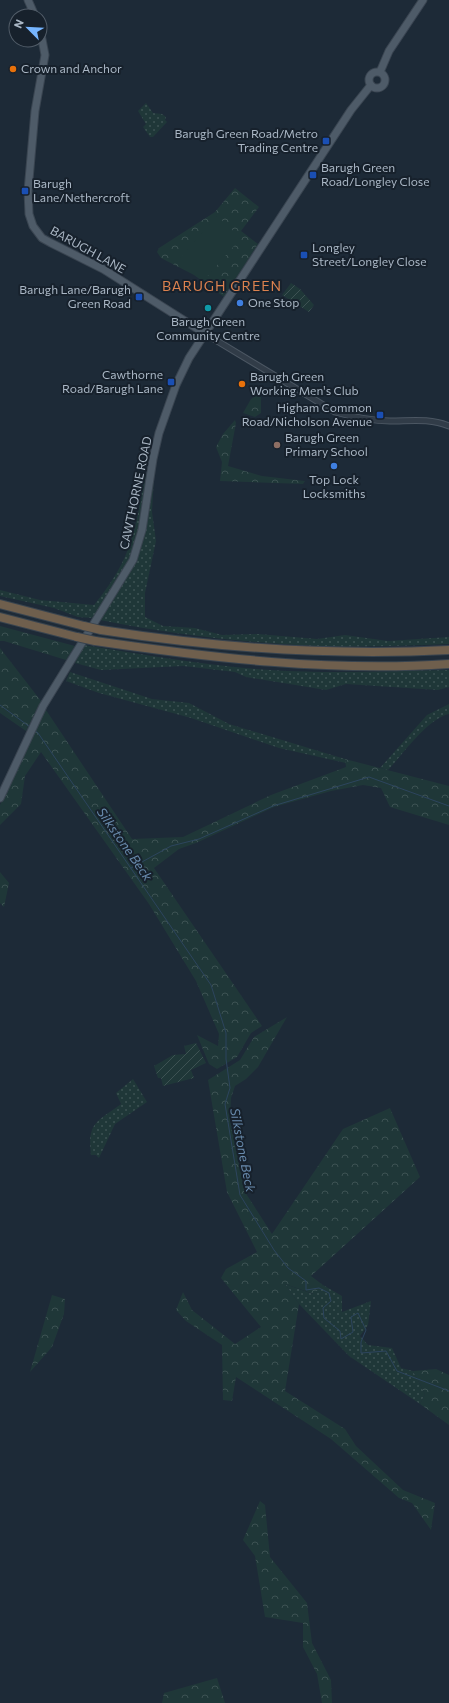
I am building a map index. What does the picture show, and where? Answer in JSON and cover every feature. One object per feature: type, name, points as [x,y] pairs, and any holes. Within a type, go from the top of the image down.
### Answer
[{"type":"highway","points":[[0,604],[101,630],[218,646],[307,652],[392,653],[449,650]]},
{"type":"highway","points":[[0,617],[95,641],[271,663],[327,666],[449,664]]},
{"type":"main road","points":[[380,72],[389,51],[423,0]]},
{"type":"main road","name":"BARUGH LANE","points":[[44,48],[45,55],[35,111],[28,192],[29,214],[33,226],[42,238],[103,269],[204,333]]},
{"type":"main road","points":[[380,72],[385,77],[383,84],[378,88],[372,85],[370,76],[373,73],[380,72]]},
{"type":"main road","name":"CAWTHORNE ROAD","points":[[0,798],[31,728],[43,706],[124,576],[137,548],[153,459],[165,413],[176,385],[204,333],[348,114],[372,85]]},
{"type":"street","points":[[204,333],[335,412],[356,418],[378,420],[427,420],[449,426]]},
{"type":"green space","points":[[146,103],[153,113],[162,114],[166,117],[165,120],[167,122],[153,137],[150,137],[143,127],[146,124],[138,111]]},
{"type":"green space","points":[[235,188],[259,207],[241,231],[258,244],[224,297],[194,275],[161,258],[157,252],[159,248],[215,212]]},
{"type":"green space","points":[[217,216],[241,238],[204,280],[180,258]]},
{"type":"green space","points":[[291,283],[300,289],[314,305],[309,312],[282,295]]},
{"type":"green space","points":[[256,396],[261,397],[261,413],[255,417],[243,413],[251,399]]},
{"type":"green space","points":[[235,420],[236,423],[228,466],[262,476],[305,481],[303,484],[220,481],[222,462],[216,447],[223,434]]},
{"type":"green space","points":[[146,473],[142,517],[134,547],[122,573],[93,618],[78,617],[54,608],[0,596],[0,590],[40,600],[94,605],[122,564],[134,531]]},
{"type":"green space","points":[[152,476],[154,476],[152,512],[156,541],[145,593],[145,617],[163,626],[195,628],[222,635],[258,634],[317,639],[345,635],[388,641],[449,637],[449,644],[354,647],[272,643],[173,633],[100,620],[138,556],[148,514]]},
{"type":"green space","points":[[0,626],[75,646],[66,660],[0,641]]},
{"type":"green space","points":[[84,645],[200,663],[270,670],[337,672],[449,670],[449,687],[438,690],[346,684],[326,690],[246,677],[235,672],[183,666],[101,670],[75,663]]},
{"type":"green space","points":[[0,648],[41,701],[26,731],[0,713]]},
{"type":"green space","points":[[70,672],[152,699],[189,703],[229,724],[345,759],[346,763],[279,748],[191,718],[99,693],[66,681]]},
{"type":"green space","points":[[449,704],[449,714],[432,722],[424,729],[388,770],[380,768],[427,715]]},
{"type":"green space","points":[[46,710],[132,839],[183,837],[271,795],[346,767],[345,759],[449,786],[449,825],[390,807],[381,788],[363,785],[331,791],[274,807],[196,843],[179,849],[154,868],[262,1026],[251,1033],[237,1057],[217,1069],[209,1064],[197,1035],[218,1046],[219,1034],[196,981],[149,904],[41,752],[25,776],[21,804],[0,825],[0,805],[35,728]]},
{"type":"green space","points":[[0,872],[9,883],[4,907],[0,903]]},
{"type":"green space","points":[[287,1017],[258,1067],[246,1079],[235,1086],[231,1098],[230,1121],[245,1192],[272,1234],[343,1129],[390,1108],[420,1177],[311,1276],[323,1285],[314,1294],[285,1284],[299,1304],[285,1391],[345,1429],[356,1446],[403,1490],[435,1503],[431,1530],[412,1503],[399,1498],[331,1439],[236,1377],[232,1401],[223,1400],[222,1345],[186,1321],[176,1310],[183,1292],[192,1310],[235,1344],[261,1327],[221,1278],[226,1269],[257,1252],[227,1192],[208,1080],[240,1060],[254,1037]]},
{"type":"green space","points":[[196,1043],[206,1063],[191,1070],[194,1078],[163,1086],[161,1078],[158,1078],[154,1066],[173,1055],[186,1054],[184,1046]]},
{"type":"green space","points":[[133,1079],[147,1102],[115,1124],[99,1158],[96,1155],[91,1155],[90,1144],[92,1129],[100,1119],[121,1104],[116,1093]]},
{"type":"green space","points":[[285,1284],[313,1294],[323,1285],[342,1296],[342,1312],[371,1301],[368,1325],[360,1336],[368,1345],[392,1348],[401,1368],[413,1371],[425,1394],[420,1404],[349,1356],[299,1304]]},
{"type":"green space","points":[[52,1295],[65,1299],[64,1314],[52,1347],[30,1372]]},
{"type":"green space","points":[[436,1369],[449,1375],[449,1425],[420,1404],[425,1394],[413,1371]]},
{"type":"green space","points":[[260,1501],[265,1505],[270,1557],[307,1603],[312,1643],[331,1680],[332,1703],[322,1703],[317,1674],[303,1647],[303,1623],[265,1617],[255,1556],[243,1540]]},
{"type":"green space","points":[[217,1678],[225,1703],[162,1703],[164,1693]]},
{"type":"waterway","name":"Silkstone Beck","points":[[0,705],[30,727]]},
{"type":"waterway","name":"Silkstone Beck","points":[[34,730],[38,733],[211,985],[226,1033],[226,1059],[230,1088],[225,1104],[240,1195],[274,1250],[288,1268],[306,1281],[306,1290],[319,1288],[329,1293],[331,1301],[323,1308],[324,1318],[340,1331],[341,1339],[353,1332],[351,1317],[358,1313],[366,1330],[361,1342],[361,1353],[386,1351],[397,1371],[449,1391]]},
{"type":"waterway","points":[[131,868],[171,846],[199,839],[273,806],[369,777],[449,806]]},
{"type":"place","name":"Crown and Anchor","points":[[13,69]]},
{"type":"place","name":"Barugh Green Road/Metro Trading Centre","points":[[326,141]]},
{"type":"place","name":"Barugh Green Road/Longley Close","points":[[313,175]]},
{"type":"place","name":"Barugh Lane/Nethercroft","points":[[25,191]]},
{"type":"place","name":"Longley Street/Longley Close","points":[[304,255]]},
{"type":"place","name":"Barugh Lane/Barugh Green Road","points":[[139,297]]},
{"type":"place","name":"One Stop","points":[[240,303]]},
{"type":"place","name":"Barugh Green Community Centre","points":[[208,308]]},
{"type":"place","name":"Cawthorne Road/Barugh Lane","points":[[171,382]]},
{"type":"place","name":"Barugh Green Working Men's Club","points":[[242,384]]},
{"type":"place","name":"Higham Common Road/Nicholson Avenue","points":[[380,415]]},
{"type":"place","name":"Barugh Green Primary School","points":[[277,445]]},
{"type":"place","name":"Top Lock Locksmiths","points":[[334,466]]},
{"type":"district","name":"BARUGH GREEN","points":[[222,286]]}]
